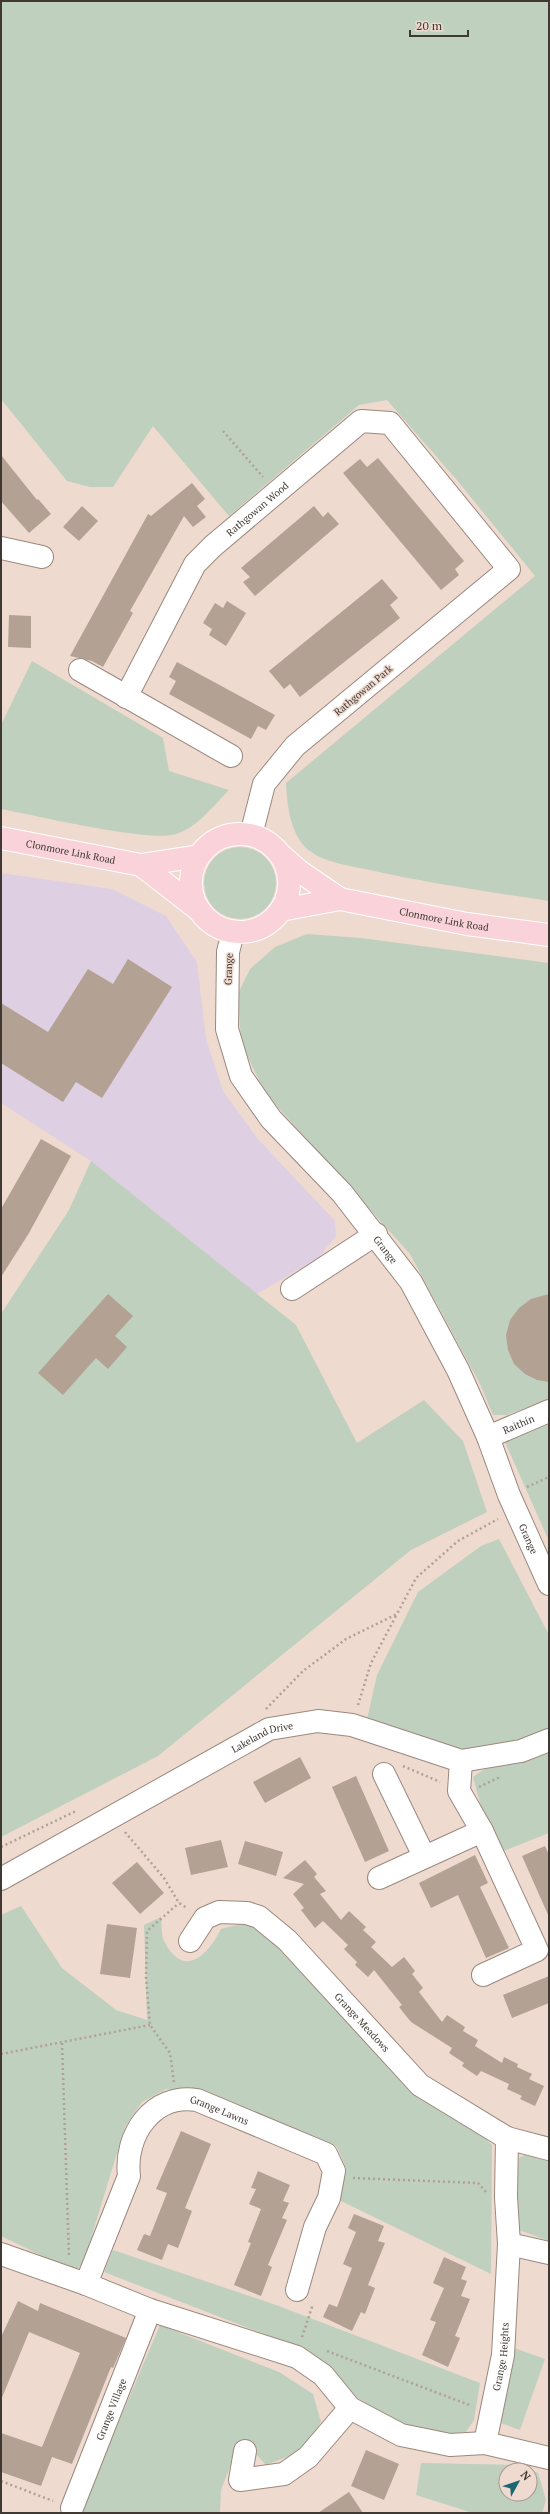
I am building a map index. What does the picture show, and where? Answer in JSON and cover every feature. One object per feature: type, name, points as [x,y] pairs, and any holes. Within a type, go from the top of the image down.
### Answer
[{"type":"main road","points":[[236,834],[251,835],[273,847],[282,856],[287,869],[289,884],[287,898],[281,910],[272,921],[260,928],[247,932],[233,932],[208,921],[199,910],[193,898],[191,883],[193,869],[199,856],[209,845],[222,837],[236,834]]},
{"type":"main road","name":"Clonmore Link Road","points":[[1,838],[141,865],[199,856]]},
{"type":"main road","name":"Clonmore Link Road","points":[[282,856],[299,871],[340,899]]},
{"type":"main road","name":"Clonmore Link Road","points":[[141,865],[199,910]]},
{"type":"main road","name":"Clonmore Link Road","points":[[281,910],[340,899],[468,924],[549,935]]},
{"type":"street","name":"Rathgowan Wood","points":[[126,697],[195,564],[213,546],[361,422],[390,423],[509,569]]},
{"type":"street","points":[[1,548],[42,557]]},
{"type":"street","name":"Rathgowan Park","points":[[251,835],[264,784],[295,746],[509,569]]},
{"type":"street","points":[[80,670],[231,756]]},
{"type":"street","name":"Grange","points":[[233,932],[228,952],[227,1029],[241,1076],[271,1119],[342,1193],[376,1234],[411,1282],[458,1370],[488,1437],[509,1495],[549,1584]]},
{"type":"street","points":[[292,1289],[376,1234]]},
{"type":"street","name":"Raithín","points":[[488,1437],[549,1411]]},
{"type":"street","name":"Lakeland Drive","points":[[1,1879],[111,1816],[269,1729],[318,1721],[352,1725],[461,1761],[521,1751],[549,1740]]},
{"type":"street","points":[[461,1761],[459,1791],[482,1831],[536,1950],[483,1975]]},
{"type":"street","points":[[384,1774],[424,1856]]},
{"type":"street","points":[[379,1878],[424,1856],[482,1831]]},
{"type":"street","name":"Grange Meadows","points":[[205,1918],[220,1912],[247,1913],[259,1917],[287,1940],[420,2085],[507,2138],[549,2149]]},
{"type":"street","points":[[190,1941],[205,1918]]},
{"type":"street","name":"Grange Lawns","points":[[77,2281],[129,2176],[128,2163],[134,2136],[147,2117],[158,2106],[175,2100],[197,2100],[326,2154],[334,2171],[332,2185],[329,2198],[316,2227],[297,2290]]},
{"type":"street","name":"Grange Heights","points":[[485,2444],[503,2355],[509,2244],[506,2197],[507,2138]]},
{"type":"street","points":[[509,2244],[549,2253]]},
{"type":"street","points":[[1,2254],[77,2281],[150,2310],[297,2357],[323,2375],[350,2408],[401,2435],[450,2445],[485,2444],[549,2458]]},
{"type":"street","name":"Grange Village","points":[[72,2508],[150,2310]]},
{"type":"street","points":[[246,2452],[240,2480],[284,2474],[308,2457],[350,2408]]},
{"type":"path","points":[[223,431],[276,493]]},
{"type":"path","points":[[509,1495],[549,1477]]},
{"type":"path","points":[[352,1725],[371,1663],[416,1578],[458,1541],[505,1516]]},
{"type":"path","points":[[264,1711],[303,1671],[346,1639],[397,1614]]},
{"type":"path","points":[[111,1816],[164,1878],[179,1903],[205,1918]]},
{"type":"path","points":[[175,2100],[170,2053],[150,2025],[146,1977],[148,1931],[179,1903]]},
{"type":"path","points":[[1,2054],[150,2025]]},
{"type":"path","points":[[62,2043],[77,2281]]},
{"type":"path","points":[[332,2185],[351,2178],[478,2183],[490,2196],[506,2197]]},
{"type":"path","points":[[297,2290],[315,2297],[297,2357]]},
{"type":"path","points":[[323,2350],[491,2414]]},
{"type":"path","points":[[1,2481],[72,2508]]},
{"type":"shaded area","points":[[1,873],[112,889],[166,916],[197,962],[206,1039],[223,1091],[257,1138],[335,1221],[336,1236],[319,1257],[257,1294],[91,1161],[1,1103]]},
{"type":"green space","points":[[1,1],[549,1],[549,901],[391,875],[336,863],[320,857],[306,848],[296,834],[290,817],[286,783],[535,576],[456,479],[387,400],[359,405],[229,516],[153,426],[113,487],[90,487],[67,481],[1,399]]},
{"type":"green space","points":[[32,661],[163,738],[169,771],[229,790],[205,815],[184,831],[162,836],[118,832],[1,809],[1,725]]},
{"type":"green space","points":[[233,847],[247,847],[254,849],[266,857],[274,869],[276,883],[274,897],[266,909],[254,917],[247,919],[233,919],[226,917],[214,909],[206,897],[204,890],[204,876],[206,869],[214,857],[226,849]]},
{"type":"green space","points":[[307,934],[361,938],[549,963],[549,1399],[507,1415],[493,1415],[480,1384],[410,1254],[265,1093],[241,1042],[238,994],[250,969],[275,947]]},
{"type":"green space","points":[[91,1161],[296,1325],[357,1443],[424,1400],[463,1441],[487,1512],[411,1550],[158,1756],[1,1837],[1,1314],[69,1210]]},
{"type":"green space","points":[[549,1424],[549,1541],[505,1442]]},
{"type":"green space","points":[[499,1539],[549,1635],[549,1739],[479,1759],[365,1728],[377,1675],[418,1592],[481,1546]]},
{"type":"green space","points":[[549,1751],[549,1833],[501,1852],[481,1807],[473,1777],[483,1770]]},
{"type":"green space","points":[[21,1906],[62,1968],[116,2010],[147,2020],[144,1925],[161,1917],[164,1941],[172,1953],[180,1959],[187,1961],[203,1955],[216,1939],[221,1929],[245,1923],[263,1929],[492,2145],[491,2274],[339,2200],[346,2168],[337,2147],[199,2093],[166,2089],[142,2102],[125,2127],[84,2261],[75,2272],[1,2236],[1,1915]]},
{"type":"green space","points":[[530,2152],[549,2157],[549,2241],[519,2230],[515,2220],[519,2158]]},
{"type":"green space","points":[[113,2250],[276,2305],[480,2383],[474,2420],[466,2432],[444,2434],[398,2423],[356,2397],[327,2368],[292,2345],[104,2272]]},
{"type":"green space","points":[[160,2325],[279,2372],[313,2394],[321,2422],[302,2451],[266,2465],[247,2444],[237,2449],[221,2490],[220,2513],[80,2513]]},
{"type":"green space","points":[[514,2348],[545,2359],[520,2430],[498,2422]]},
{"type":"green space","points":[[421,2463],[498,2465],[498,2502],[538,2502],[538,2473],[546,2500],[542,2513],[473,2513],[416,2495]]},
{"type":"building","points":[[1,455],[37,500],[38,499],[51,514],[29,533],[1,501]]},
{"type":"building","points":[[378,458],[464,561],[455,569],[459,575],[441,590],[343,473],[360,459],[367,467]]},
{"type":"building","points":[[192,483],[205,499],[197,506],[206,517],[193,527],[184,516],[130,611],[133,613],[103,667],[92,661],[70,656],[148,514],[151,516]]},
{"type":"building","points":[[82,506],[98,521],[79,541],[63,527]]},
{"type":"building","points":[[314,506],[323,517],[328,512],[339,524],[255,596],[243,582],[250,577],[241,568]]},
{"type":"building","points":[[382,579],[398,598],[390,605],[400,618],[300,697],[290,684],[284,689],[269,671]]},
{"type":"building","points":[[227,601],[246,613],[226,646],[209,635],[212,629],[203,623],[215,603],[223,608]]},
{"type":"building","points":[[9,615],[31,616],[31,648],[8,647]]},
{"type":"building","points":[[177,662],[275,715],[266,730],[258,726],[251,739],[169,694],[176,681],[169,677]]},
{"type":"building","points":[[128,959],[172,987],[102,1098],[76,1082],[63,1102],[1,1063],[1,1003],[48,1032],[88,969],[113,984]]},
{"type":"building","points":[[41,1139],[71,1156],[29,1233],[1,1277],[1,1209]]},
{"type":"building","points":[[108,1294],[133,1316],[115,1336],[127,1347],[108,1369],[96,1358],[63,1395],[38,1373]]},
{"type":"building","points":[[549,1294],[549,1382],[537,1380],[525,1374],[514,1364],[508,1350],[506,1335],[510,1320],[519,1308],[531,1299]]},
{"type":"building","points":[[300,1757],[311,1778],[265,1803],[253,1782]]},
{"type":"building","points":[[356,1776],[389,1851],[365,1862],[332,1787]]},
{"type":"building","points":[[221,1840],[228,1867],[191,1875],[185,1848]]},
{"type":"building","points":[[245,1841],[283,1852],[276,1876],[238,1864]]},
{"type":"building","points":[[545,1846],[549,1855],[549,1917],[522,1856]]},
{"type":"building","points":[[475,1855],[488,1883],[480,1887],[509,1948],[486,1958],[458,1895],[431,1908],[419,1883]]},
{"type":"building","points":[[305,1860],[317,1874],[314,1877],[326,1891],[320,1894],[341,1920],[349,1911],[366,1927],[363,1930],[376,1942],[371,1947],[392,1967],[404,1957],[415,1971],[412,1974],[423,1988],[419,1992],[442,2022],[447,2015],[465,2027],[463,2031],[478,2040],[475,2046],[502,2063],[504,2057],[518,2064],[517,2067],[532,2074],[529,2079],[544,2086],[535,2106],[520,2099],[522,2096],[507,2089],[509,2084],[481,2071],[477,2076],[462,2066],[464,2063],[449,2053],[452,2048],[411,2022],[399,2007],[402,2005],[374,1970],[368,1977],[355,1965],[357,1962],[344,1949],[348,1945],[323,1921],[315,1928],[301,1910],[304,1908],[293,1894],[304,1884],[283,1878]]},
{"type":"building","points":[[137,1862],[164,1893],[140,1914],[112,1883]]},
{"type":"building","points":[[107,1924],[137,1928],[130,1978],[100,1974]]},
{"type":"building","points":[[549,1976],[549,2003],[512,2018],[503,1995]]},
{"type":"building","points":[[181,2131],[211,2144],[185,2208],[192,2211],[178,2248],[168,2244],[162,2260],[137,2250],[144,2234],[150,2236],[167,2193],[156,2189]]},
{"type":"building","points":[[258,2171],[290,2185],[283,2201],[289,2203],[282,2218],[287,2220],[268,2265],[272,2267],[261,2296],[234,2285],[251,2243],[248,2242],[261,2209],[249,2204],[256,2189],[251,2188]]},
{"type":"building","points":[[354,2214],[384,2226],[378,2241],[385,2243],[368,2285],[375,2288],[365,2314],[361,2312],[352,2331],[323,2317],[329,2304],[337,2307],[352,2268],[343,2264],[356,2232],[348,2228]]},
{"type":"building","points":[[444,2257],[466,2267],[461,2279],[467,2281],[461,2296],[470,2299],[455,2336],[460,2338],[448,2367],[422,2355],[436,2322],[430,2320],[444,2288],[433,2283]]},
{"type":"building","points":[[18,2301],[38,2311],[40,2303],[126,2338],[113,2368],[111,2367],[72,2464],[52,2457],[41,2486],[1,2472],[1,2433],[42,2447],[80,2353],[29,2332],[1,2400],[1,2337]]},
{"type":"building","points":[[366,2450],[399,2464],[384,2500],[351,2486]]},
{"type":"building","points":[[349,2492],[363,2513],[318,2513]]}]
